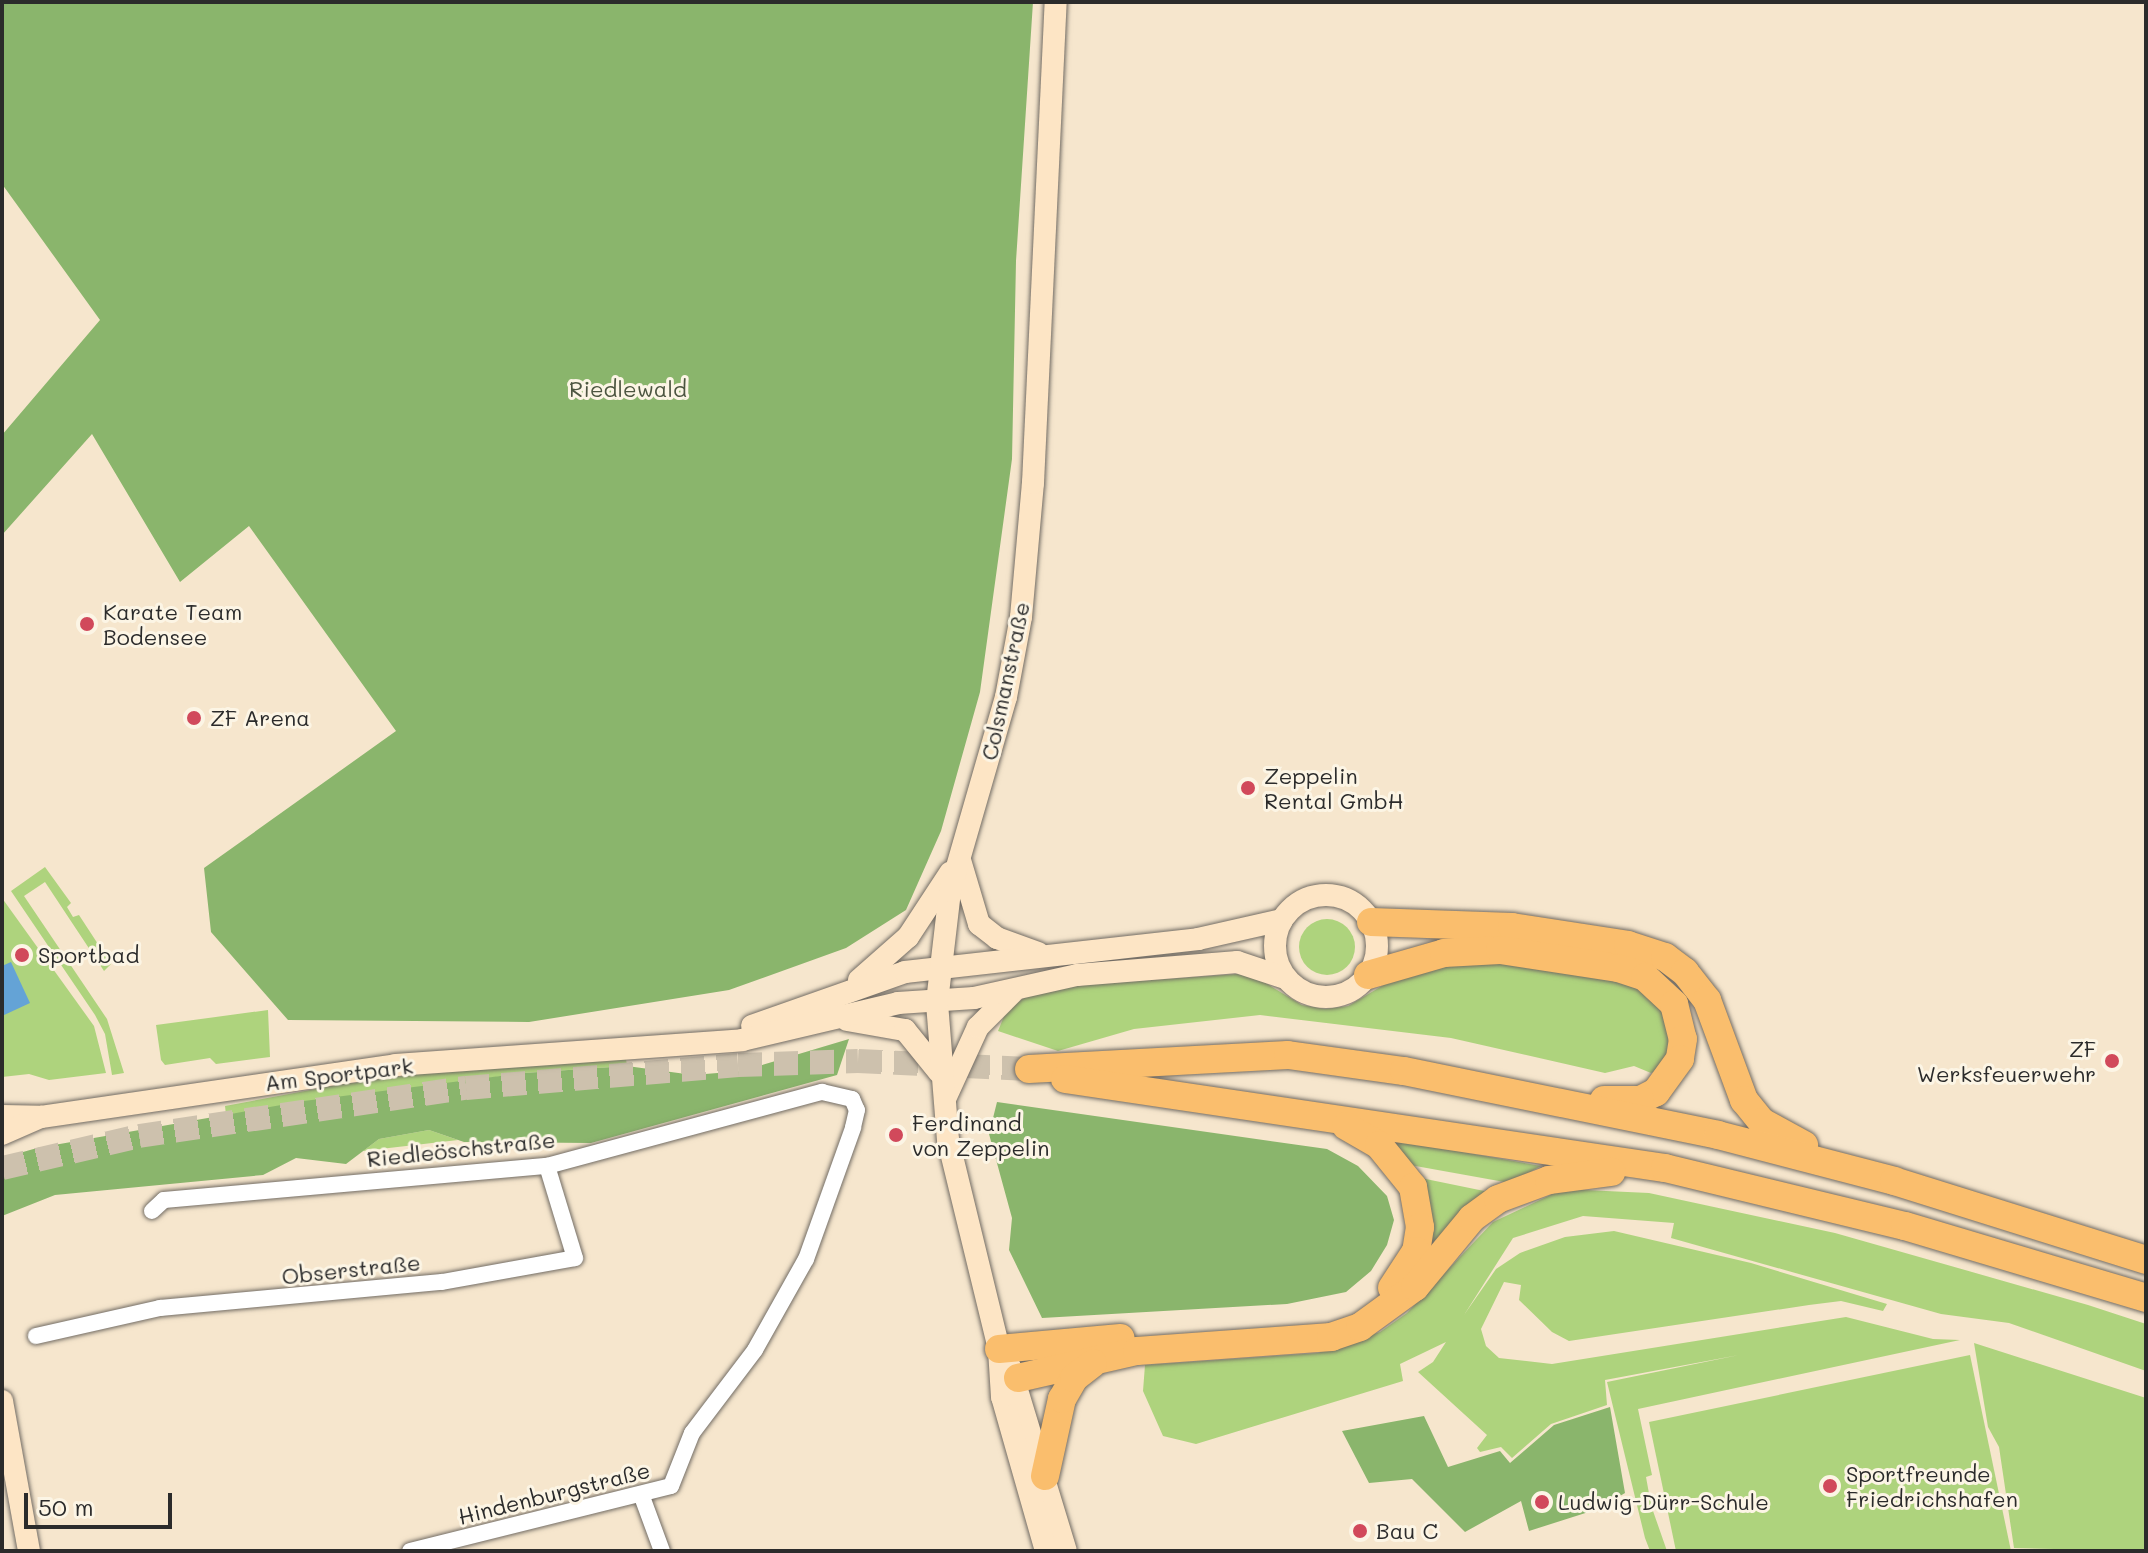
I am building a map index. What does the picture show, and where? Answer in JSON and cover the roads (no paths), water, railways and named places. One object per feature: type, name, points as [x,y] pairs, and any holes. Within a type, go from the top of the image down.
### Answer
[{"type":"highway","points":[[1371,922],[1512,927],[1628,945],[1665,957],[1685,972],[1707,1000],[1744,1100],[1762,1122],[1806,1146],[1894,1181]]},
{"type":"highway","points":[[1368,975],[1432,955],[1500,950],[1618,968],[1645,977],[1674,1004],[1683,1039],[1680,1059],[1656,1092],[1622,1102],[1520,1093]]},
{"type":"highway","points":[[2146,1260],[1894,1181],[1718,1135],[1520,1093],[1288,1055],[1029,1069],[1076,1082],[1665,1168],[1905,1226],[2146,1298]]},
{"type":"highway","points":[[999,1349],[1314,1325],[1361,1312],[1383,1297],[1409,1269],[1416,1251],[1419,1208],[1413,1187],[1379,1145],[1319,1116]]},
{"type":"highway","points":[[1009,1380],[1108,1355],[1331,1337],[1383,1314],[1415,1287],[1472,1218],[1498,1199],[1578,1174],[1665,1168]]},
{"type":"highway","points":[[1045,1476],[1067,1389],[1085,1368],[1108,1355]]},
{"type":"main road","name":"Colsmanstraße","points":[[1056,2],[1023,601],[1006,697],[960,859],[940,968],[937,1002],[943,1104],[961,1203],[999,1349],[1045,1476],[1066,1551]]},
{"type":"main road","points":[[960,859],[979,924],[997,938],[1046,955]]},
{"type":"main road","points":[[849,989],[908,937],[960,859]]},
{"type":"main road","points":[[1327,895],[1355,905],[1371,922],[1377,949],[1368,975],[1334,997],[1307,994],[1285,978],[1275,950],[1282,920],[1300,902],[1327,895]]},
{"type":"main road","name":"Am Sportpark","points":[[638,1048],[762,1024],[849,989],[940,968],[1198,939],[1282,920]]},
{"type":"main road","name":"Am Sportpark","points":[[2,1116],[41,1117],[396,1065],[742,1040],[898,1003],[937,1002],[1023,984],[1237,962],[1285,978]]},
{"type":"main road","points":[[943,1104],[978,1027],[1023,984]]},
{"type":"main road","points":[[834,1017],[905,1030],[941,1075]]},
{"type":"main road","name":"Am Sportpark","points":[[2,1134],[41,1117]]},
{"type":"main road","name":"Colsmanstraße","points":[[1009,1380],[1046,1551]]},
{"type":"main road","points":[[2,1401],[29,1551]]},
{"type":"street","name":"Riedleöschstraße","points":[[152,1211],[164,1200],[547,1166],[822,1092],[841,1093],[857,1110]]},
{"type":"street","name":"Hindenburgstraße","points":[[410,1551],[671,1486],[692,1433],[755,1350],[806,1259],[857,1110]]},
{"type":"street","name":"Obserstraße","points":[[36,1336],[160,1308],[442,1282],[575,1258],[547,1166]]},
{"type":"street","points":[[641,1494],[662,1551]]},
{"type":"water","points":[[11,962],[30,1003],[2,1016],[2,966]]},
{"type":"tunnel","points":[[2,1168],[139,1136],[466,1088],[738,1065],[858,1061],[1029,1069]]},
{"type":"place","name":"Karate Team Bodensee","points":[[87,624]]},
{"type":"place","name":"ZF Arena","points":[[194,718]]},
{"type":"place","name":"Zeppelin Rental GmbH","points":[[1248,788]]},
{"type":"place","name":"Sportbad","points":[[22,955]]},
{"type":"place","name":"ZF Werksfeuerwehr","points":[[2112,1061]]},
{"type":"place","name":"Ferdinand von Zeppelin","points":[[896,1135]]},
{"type":"place","name":"Sportfreunde Friedrichshafen","points":[[1830,1486]]},
{"type":"place","name":"Ludwig-Dürr-Schule","points":[[1542,1502]]},
{"type":"place","name":"Bau C","points":[[1360,1531]]},
{"type":"park label","name":"Riedlewald","points":[[628,389]]}]
